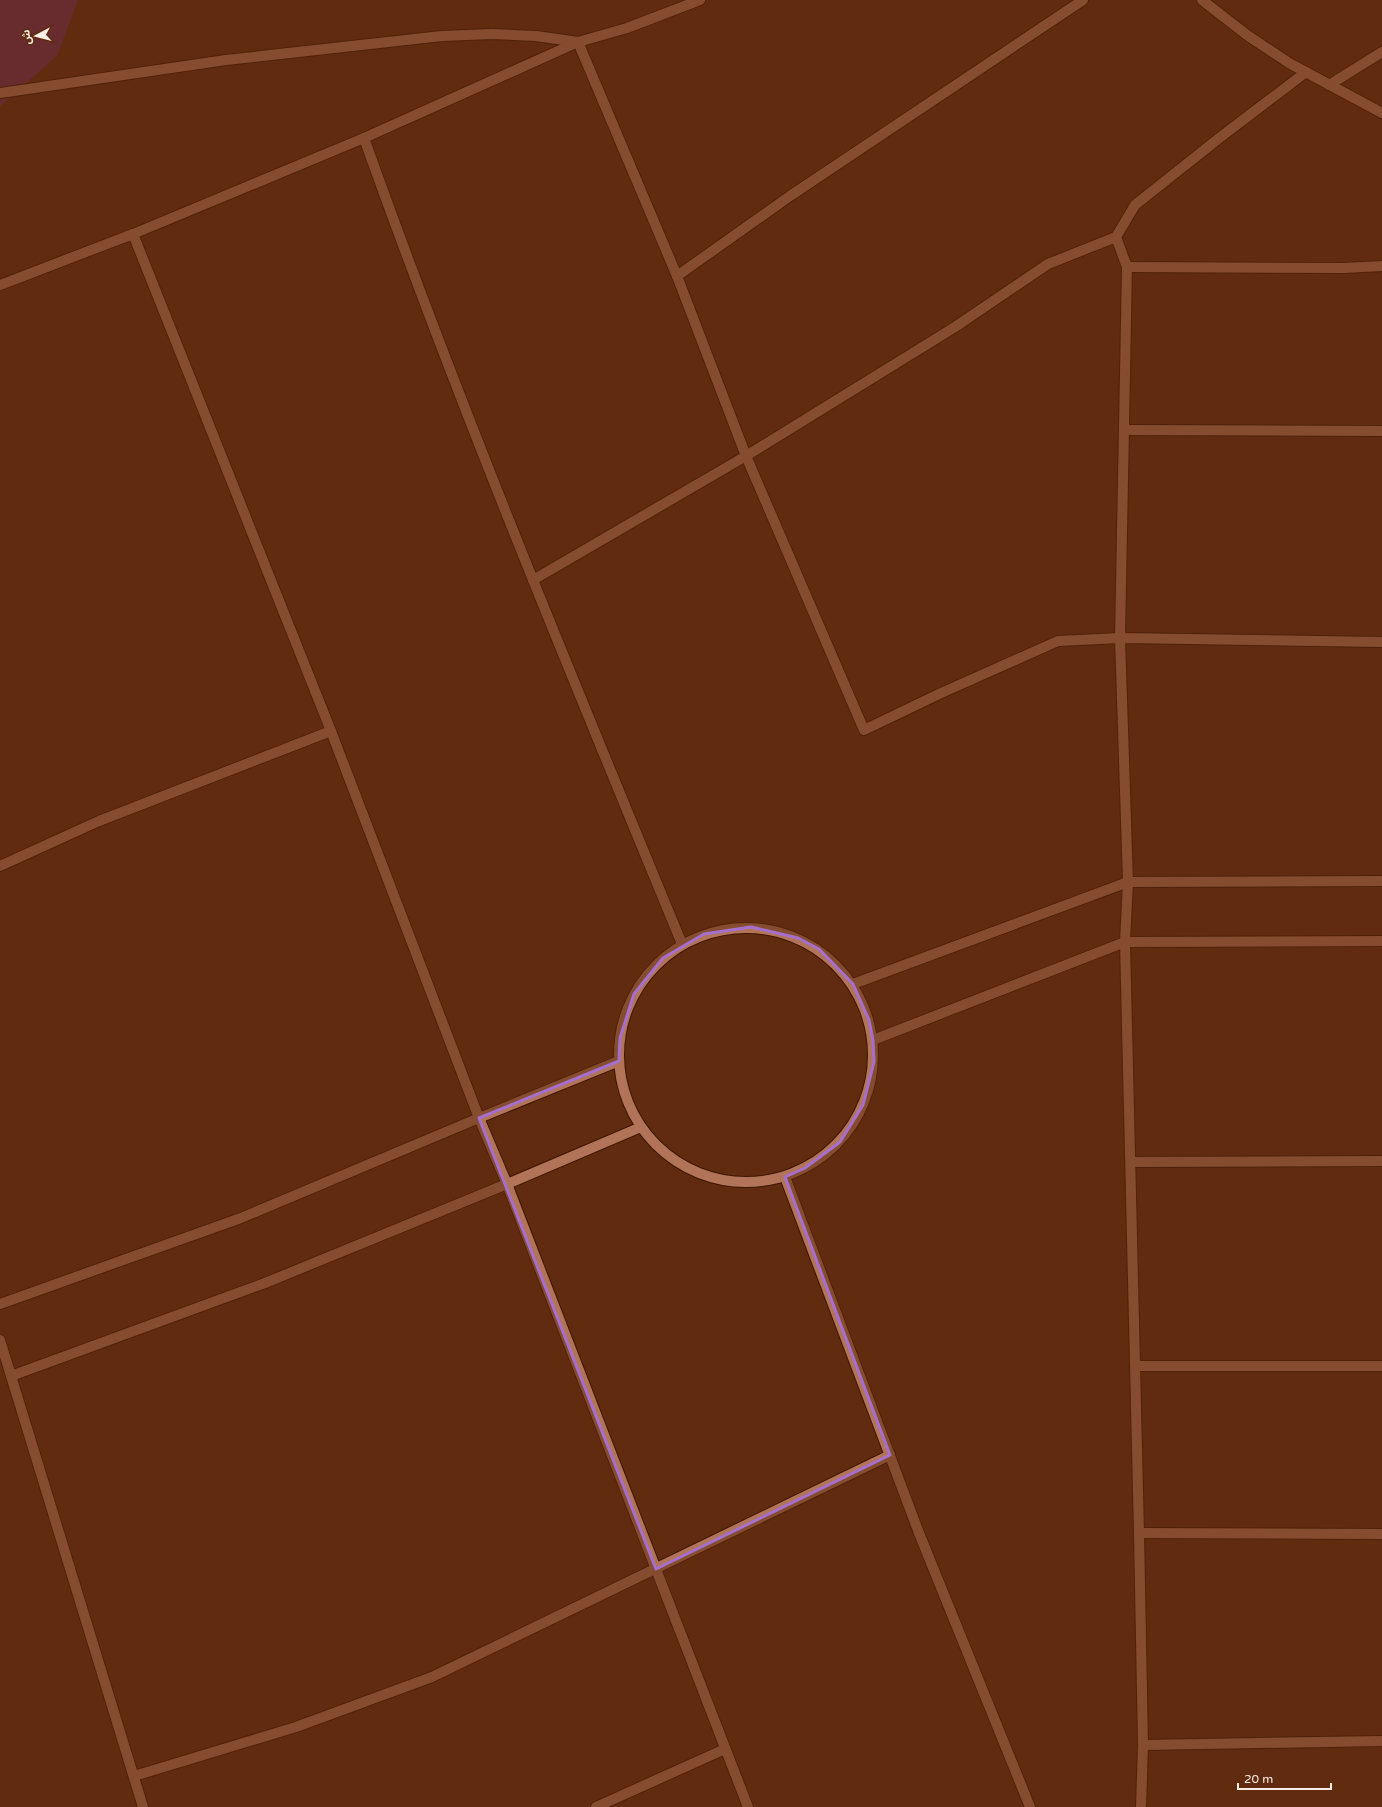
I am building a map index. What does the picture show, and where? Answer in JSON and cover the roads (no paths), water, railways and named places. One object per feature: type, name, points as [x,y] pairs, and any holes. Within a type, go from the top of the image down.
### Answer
[{"type":"street","points":[[0,284],[133,234],[364,138],[578,42],[627,28],[700,0]]},
{"type":"street","points":[[677,276],[790,196],[1083,0]]},
{"type":"street","points":[[1202,0],[1247,35],[1306,72],[1382,113]]},
{"type":"street","points":[[0,93],[226,60],[442,36],[492,34],[536,36],[578,42]]},
{"type":"street","points":[[578,42],[677,276],[746,456],[864,730],[939,694],[1058,641],[1120,638],[1382,642]]},
{"type":"street","points":[[1330,85],[1382,52]]},
{"type":"street","points":[[533,580],[746,456],[955,327],[1048,264],[1116,236],[1135,205],[1306,72]]},
{"type":"street","points":[[364,138],[406,254],[533,580],[682,944]]},
{"type":"street","points":[[133,234],[331,731],[479,1118],[507,1184],[748,1807]]},
{"type":"street","points":[[1116,236],[1127,267],[1120,638],[1128,882],[1126,942],[1143,1745],[1141,1807]]},
{"type":"street","points":[[1127,267],[1344,268],[1382,266]]},
{"type":"street","points":[[1125,430],[1382,431]]},
{"type":"street","points":[[0,866],[99,821],[331,731]]},
{"type":"street","points":[[852,984],[1128,882],[1382,881]]},
{"type":"street","points":[[751,927],[775,930],[798,938],[819,950],[837,965],[852,984],[862,1002],[869,1020],[873,1040],[874,1062],[870,1084],[863,1105],[853,1125],[840,1142],[823,1156],[805,1168],[785,1177],[762,1182],[739,1182],[716,1179],[694,1171],[674,1160],[656,1144],[641,1127],[627,1099],[622,1084],[619,1061],[620,1038],[626,1015],[634,994],[648,974],[663,958],[682,944],[704,934],[727,928],[751,927]]},
{"type":"street","points":[[873,1040],[1126,942],[1382,941]]},
{"type":"street","points":[[0,1304],[241,1218],[619,1061]]},
{"type":"street","points":[[11,1376],[265,1283],[507,1184],[641,1127]]},
{"type":"street","points":[[1131,1162],[1382,1161]]},
{"type":"street","points":[[785,1177],[919,1533],[1030,1807]]},
{"type":"street","points":[[0,1340],[143,1807]]},
{"type":"street","points":[[1136,1366],[1382,1366]]},
{"type":"street","points":[[134,1776],[296,1728],[432,1677],[890,1455]]},
{"type":"street","points":[[1139,1532],[1382,1534]]},
{"type":"street","points":[[1143,1745],[1382,1741]]},
{"type":"street","points":[[596,1807],[725,1749]]}]
